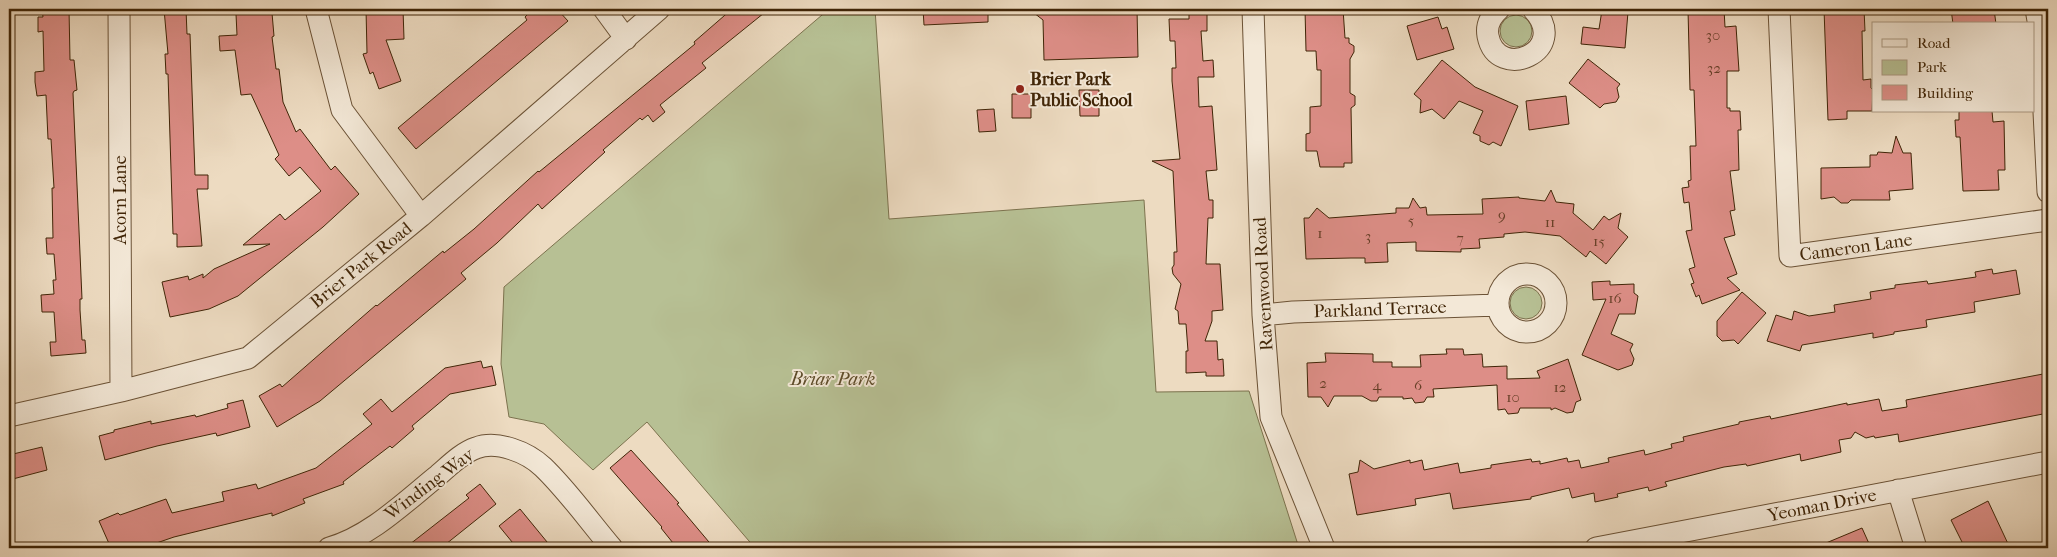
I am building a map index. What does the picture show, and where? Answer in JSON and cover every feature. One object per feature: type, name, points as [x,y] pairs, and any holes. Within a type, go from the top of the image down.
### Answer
[{"type":"street","name":"Acorn Lane","points":[[119,9],[121,391]]},
{"type":"street","points":[[316,9],[342,110],[421,216]]},
{"type":"street","points":[[604,9],[626,38]]},
{"type":"street","name":"Brier Park Road","points":[[9,416],[121,391],[248,358],[421,216],[659,9]]},
{"type":"street","name":"Ravenwood Road","points":[[1253,9],[1263,315],[1271,417],[1324,548]]},
{"type":"street","points":[[1499,9],[1492,16],[1488,25],[1490,43],[1502,56],[1520,60],[1529,57],[1537,51],[1542,43],[1544,24],[1540,16],[1533,9]]},
{"type":"street","name":"Cameron Lane","points":[[1779,9],[1790,256],[2048,220]]},
{"type":"street","points":[[2036,9],[2040,32],[2048,192]]},
{"type":"street","name":"Parkland Terrace","points":[[1263,315],[1293,312],[1498,305]]},
{"type":"street","name":"Winding Way","points":[[337,547],[371,528],[461,456],[475,448],[486,445],[502,446],[517,451],[542,466],[612,548]]},
{"type":"street","name":"Yeoman Drive","points":[[1596,548],[2048,462]]},
{"type":"street","points":[[1898,490],[1916,548]]},
{"type":"green space","name":"Briar Park","points":[[829,9],[875,9],[889,219],[1144,200],[1156,392],[1249,391],[1299,548],[755,548],[647,422],[593,470],[544,424],[509,417],[501,364],[504,287]]},
{"type":"green space","points":[[1516,15],[1522,16],[1527,20],[1531,25],[1531,37],[1527,42],[1522,46],[1516,47],[1510,46],[1505,42],[1501,37],[1500,31],[1501,25],[1505,20],[1510,16]]},
{"type":"green space","points":[[1526,287],[1532,288],[1537,292],[1541,297],[1541,309],[1537,314],[1532,318],[1526,319],[1520,318],[1515,314],[1511,309],[1510,303],[1511,297],[1515,292],[1520,288]]},
{"type":"building","points":[[42,9],[69,9],[70,60],[74,60],[77,90],[73,93],[82,299],[80,299],[80,310],[82,340],[85,340],[86,353],[51,356],[50,342],[56,342],[54,312],[42,312],[41,295],[54,294],[53,280],[56,280],[54,254],[47,254],[46,238],[53,238],[52,188],[54,188],[51,139],[48,139],[46,95],[37,96],[35,82],[35,72],[44,71],[43,31],[38,32],[38,17],[43,17]]},
{"type":"building","points":[[164,9],[186,9],[187,34],[190,34],[195,175],[208,175],[208,189],[197,189],[202,246],[177,247],[177,234],[173,234],[168,74],[166,74],[165,54],[168,54]]},
{"type":"building","points":[[366,9],[403,9],[404,39],[386,40],[401,81],[379,89],[373,72],[370,74],[363,54],[367,53]]},
{"type":"building","points":[[522,9],[557,9],[568,21],[416,149],[398,128],[527,20],[525,17],[527,15]]},
{"type":"building","points":[[732,9],[769,9],[702,63],[706,68],[660,105],[665,112],[653,122],[648,115],[642,120],[640,118],[603,150],[605,152],[542,209],[538,204],[497,243],[461,273],[466,279],[320,401],[277,427],[259,396],[280,384],[282,387],[376,305],[443,251],[444,253],[474,229],[538,171],[695,44],[694,42]]},
{"type":"building","points":[[923,9],[988,9],[988,22],[924,25]]},
{"type":"building","points":[[1029,9],[1137,9],[1138,57],[1044,60],[1043,20]]},
{"type":"building","points":[[1305,9],[1343,9],[1345,38],[1349,38],[1349,43],[1354,46],[1354,52],[1350,59],[1350,93],[1355,96],[1355,105],[1351,108],[1352,163],[1344,163],[1344,167],[1320,167],[1317,151],[1306,151],[1306,134],[1310,133],[1310,107],[1321,106],[1321,70],[1317,70],[1316,51],[1306,51]]},
{"type":"building","points":[[1724,9],[1725,27],[1736,26],[1739,71],[1727,71],[1727,108],[1730,108],[1730,111],[1740,111],[1741,130],[1738,130],[1739,170],[1730,171],[1735,210],[1730,211],[1735,235],[1724,238],[1737,274],[1727,278],[1740,290],[1702,304],[1699,295],[1696,297],[1691,284],[1694,283],[1689,269],[1695,267],[1686,231],[1692,230],[1689,202],[1684,203],[1682,188],[1689,187],[1688,181],[1691,180],[1690,146],[1696,146],[1694,90],[1690,90],[1688,10]]},
{"type":"building","points":[[1824,9],[1864,9],[1865,31],[1862,31],[1863,80],[1871,79],[1872,111],[1847,111],[1847,119],[1828,120]]},
{"type":"building","points":[[1951,9],[1994,9],[1996,22],[1953,22]]},
{"type":"building","points":[[1602,10],[1628,12],[1625,48],[1581,44],[1583,27],[1599,29]]},
{"type":"building","points":[[272,13],[274,36],[272,37],[276,69],[279,69],[283,102],[296,132],[300,129],[331,170],[335,166],[359,194],[323,227],[238,296],[209,309],[170,317],[162,282],[188,276],[189,280],[203,274],[203,278],[214,269],[270,244],[243,245],[280,214],[285,220],[321,191],[300,167],[289,176],[275,159],[279,155],[251,94],[241,95],[235,50],[220,51],[219,36],[237,35],[236,14]]},
{"type":"building","points":[[1207,13],[1207,31],[1201,31],[1203,61],[1213,60],[1214,77],[1198,77],[1199,107],[1212,106],[1217,170],[1206,171],[1209,200],[1213,200],[1213,218],[1208,218],[1206,264],[1220,264],[1223,310],[1212,311],[1212,321],[1205,341],[1217,341],[1218,360],[1223,359],[1224,376],[1206,376],[1206,372],[1186,373],[1186,351],[1188,351],[1186,324],[1179,324],[1178,311],[1175,309],[1181,284],[1173,274],[1172,268],[1174,265],[1174,252],[1177,252],[1173,171],[1152,161],[1180,159],[1172,81],[1172,68],[1176,68],[1175,41],[1170,41],[1169,19],[1189,19],[1189,14]]},
{"type":"building","points":[[1438,17],[1442,29],[1447,27],[1454,49],[1417,60],[1407,26]]},
{"type":"building","points":[[1588,59],[1620,84],[1617,88],[1619,97],[1616,102],[1604,104],[1600,108],[1569,83]]},
{"type":"building","points":[[1442,60],[1475,87],[1518,106],[1501,146],[1493,142],[1489,145],[1480,141],[1480,136],[1473,133],[1483,111],[1459,101],[1444,119],[1432,109],[1420,113],[1421,100],[1414,94]]},
{"type":"building","points":[[1079,90],[1099,90],[1099,116],[1080,116]]},
{"type":"building","points":[[1012,94],[1031,94],[1031,118],[1012,118]]},
{"type":"building","points":[[1566,96],[1569,124],[1529,130],[1526,101]]},
{"type":"building","points":[[994,109],[996,131],[979,132],[977,110]]},
{"type":"building","points":[[1959,112],[1992,112],[1993,122],[2004,121],[2005,170],[1998,170],[1999,190],[1963,191],[1960,137],[1956,137],[1955,120],[1959,120]]},
{"type":"building","points":[[1896,136],[1903,153],[1911,153],[1913,189],[1889,191],[1890,200],[1851,200],[1848,203],[1841,203],[1834,197],[1821,199],[1821,168],[1870,167],[1870,155],[1877,155],[1878,152],[1892,153]]},
{"type":"building","points":[[1551,190],[1556,202],[1574,204],[1573,213],[1593,230],[1604,216],[1609,220],[1621,213],[1618,228],[1628,237],[1606,264],[1590,251],[1586,257],[1560,236],[1525,232],[1504,234],[1504,237],[1479,239],[1480,248],[1461,249],[1461,252],[1416,251],[1416,242],[1387,243],[1388,262],[1365,263],[1365,258],[1306,259],[1304,218],[1309,218],[1317,208],[1329,218],[1396,213],[1396,208],[1409,208],[1413,198],[1420,208],[1426,207],[1427,215],[1483,214],[1482,199],[1519,197],[1545,201]]},
{"type":"building","points":[[1992,269],[1993,274],[2016,270],[2020,294],[1974,302],[1975,312],[1926,320],[1927,327],[1894,332],[1894,334],[1873,338],[1873,333],[1802,345],[1800,351],[1767,341],[1776,315],[1792,320],[1794,311],[1809,316],[1835,312],[1834,305],[1871,299],[1870,292],[1895,288],[1895,285],[1927,281],[1928,284],[1976,277],[1975,272]]},
{"type":"building","points":[[1610,281],[1610,285],[1634,284],[1634,293],[1638,296],[1635,314],[1619,314],[1611,334],[1633,344],[1630,350],[1634,359],[1632,365],[1618,370],[1582,355],[1606,299],[1593,300],[1592,282]]},
{"type":"building","points":[[1742,292],[1766,313],[1738,344],[1734,340],[1722,341],[1717,336],[1717,321]]},
{"type":"building","points":[[1446,349],[1463,349],[1464,355],[1482,354],[1483,367],[1507,366],[1507,379],[1540,378],[1537,371],[1568,359],[1581,400],[1576,402],[1573,412],[1567,413],[1555,408],[1551,410],[1551,408],[1520,408],[1518,413],[1508,414],[1505,409],[1498,410],[1497,385],[1433,389],[1434,397],[1427,397],[1424,402],[1415,403],[1412,398],[1403,399],[1403,397],[1379,397],[1377,401],[1371,401],[1362,396],[1334,396],[1328,407],[1321,397],[1308,397],[1307,363],[1326,362],[1325,353],[1373,354],[1373,362],[1392,362],[1392,367],[1421,367],[1420,355],[1447,354]]},
{"type":"building","points":[[481,361],[483,368],[492,366],[496,385],[450,394],[412,426],[414,429],[392,448],[390,446],[343,482],[344,484],[303,499],[305,503],[272,516],[272,513],[174,537],[142,548],[111,548],[99,521],[118,513],[120,515],[166,499],[172,513],[224,501],[222,492],[256,484],[258,489],[316,468],[372,424],[363,414],[381,399],[392,412],[445,368]]},
{"type":"building","points":[[2043,374],[2048,413],[1899,442],[1898,434],[1866,438],[1855,432],[1851,438],[1839,440],[1841,452],[1801,461],[1800,454],[1747,466],[1746,464],[1724,467],[1665,482],[1667,486],[1649,491],[1648,487],[1617,494],[1618,497],[1595,502],[1594,493],[1572,498],[1569,488],[1531,497],[1531,499],[1453,509],[1450,493],[1415,499],[1416,505],[1357,515],[1349,474],[1358,472],[1360,460],[1374,469],[1410,460],[1410,463],[1422,460],[1424,470],[1458,463],[1460,473],[1491,468],[1491,465],[1531,459],[1532,462],[1540,461],[1540,464],[1567,458],[1568,462],[1579,460],[1581,468],[1609,462],[1608,458],[1644,450],[1645,455],[1672,448],[1671,444],[1684,441],[1683,437],[1739,424],[1739,422],[1770,416],[1771,419],[1847,403],[1847,405],[1879,399],[1882,411],[1907,407],[1906,400]]},
{"type":"building","points":[[243,400],[250,427],[217,436],[216,433],[157,446],[105,460],[99,436],[114,432],[114,430],[151,421],[151,424],[195,415],[196,417],[228,408],[227,404]]},
{"type":"building","points":[[42,447],[47,470],[9,480],[9,455]]},
{"type":"building","points":[[631,450],[679,503],[677,504],[714,548],[677,548],[662,527],[610,468]]},
{"type":"building","points":[[480,484],[496,504],[441,548],[405,548],[469,498],[466,495]]},
{"type":"building","points":[[1988,501],[2010,548],[1965,548],[1951,520]]},
{"type":"building","points":[[520,509],[552,548],[517,548],[499,526]]},
{"type":"building","points":[[1862,528],[1871,548],[1814,548]]},
{"type":"place","name":"Brier Park Public School","points":[[1020,89]]}]
